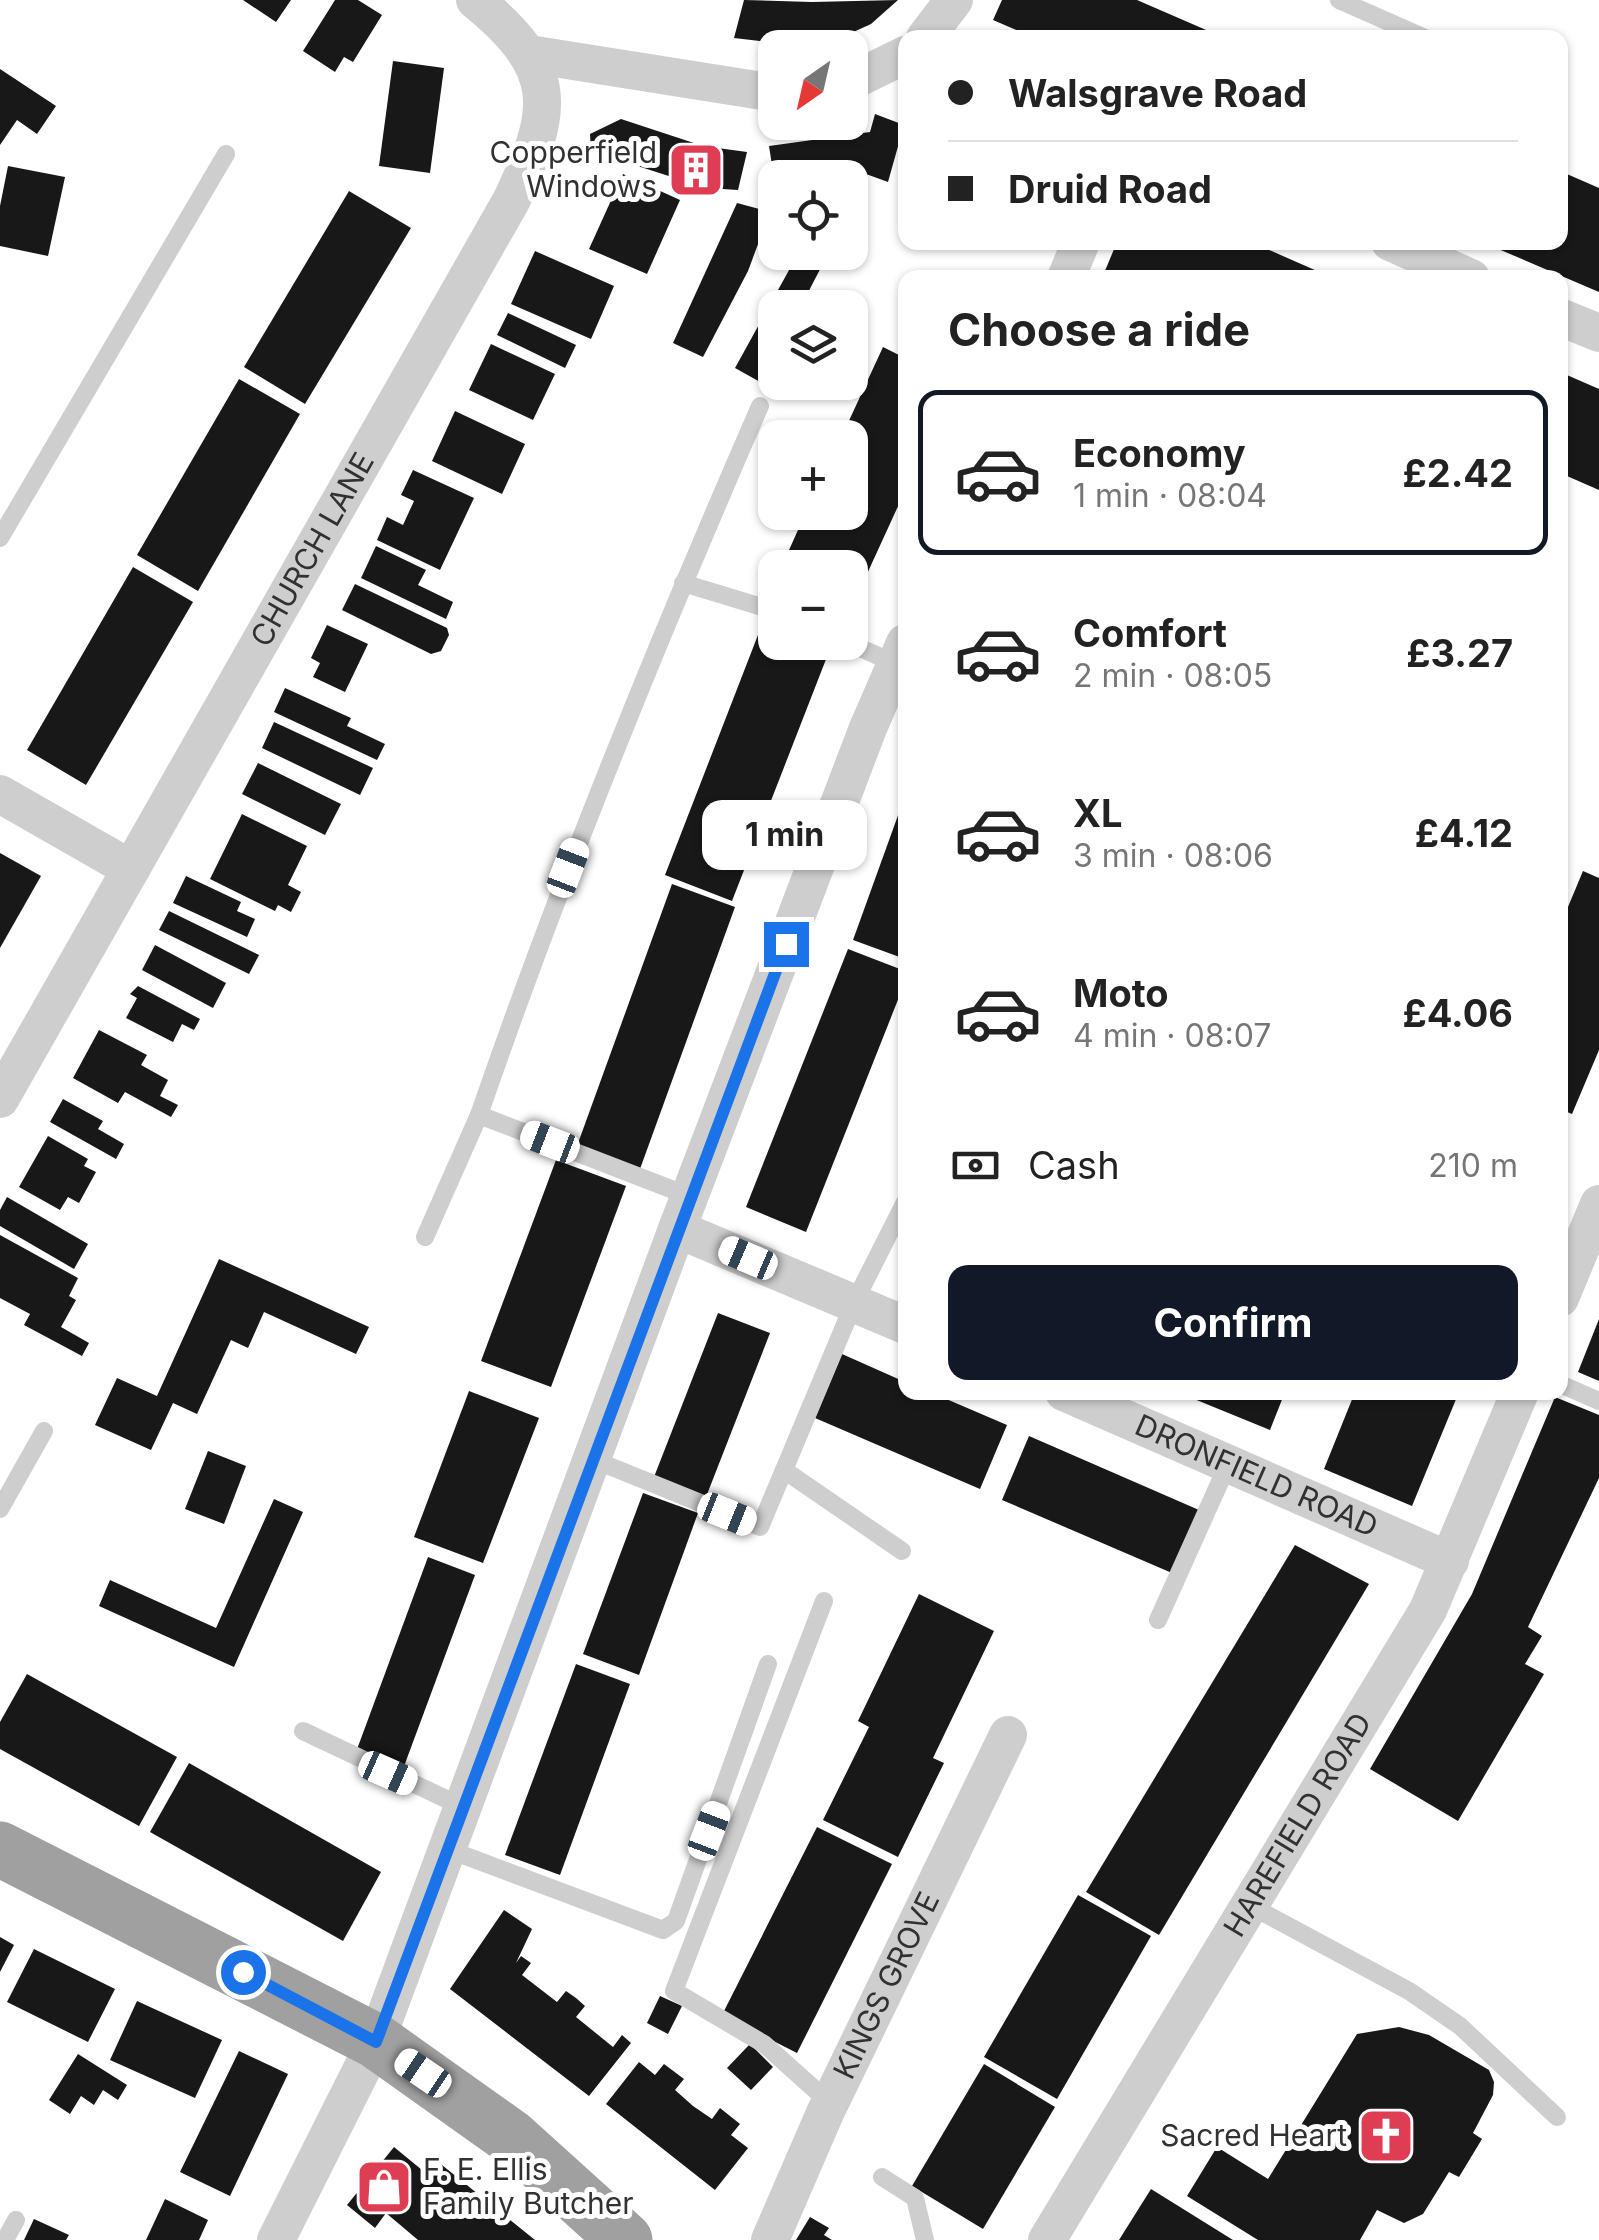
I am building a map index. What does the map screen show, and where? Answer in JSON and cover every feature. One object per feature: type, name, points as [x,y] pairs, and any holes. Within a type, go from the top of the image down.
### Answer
[{"type":"highway","points":[[0,1849],[376,2042],[511,2137],[624,2240]]},
{"type":"street","name":"CHURCH LANE","points":[[0,1099],[518,187],[537,146],[545,114],[529,54],[476,0]]},
{"type":"street","points":[[931,30],[954,0]]},
{"type":"street","points":[[529,54],[758,90]]},
{"type":"street","points":[[868,73],[898,58]]},
{"type":"street","points":[[1408,250],[1452,270]]},
{"type":"street","points":[[1568,320],[1599,334]]},
{"type":"street","points":[[276,2240],[376,2042],[683,1212],[898,659]]},
{"type":"street","points":[[0,794],[131,868]]},
{"type":"street","points":[[1568,1279],[1599,1204]]},
{"type":"street","points":[[683,1212],[854,1304],[898,1322]]},
{"type":"street","name":"DRONFIELD ROAD","points":[[1086,1400],[1450,1561]]},
{"type":"street","name":"HAREFIELD ROAD","points":[[1046,2240],[1428,1610],[1517,1400]]},
{"type":"street","name":"KINGS GROVE","points":[[770,2240],[830,2103],[1008,1735]]},
{"type":"lane","points":[[1338,0],[1407,30]]},
{"type":"lane","points":[[0,538],[226,154]]},
{"type":"lane","points":[[425,1237],[480,1115],[529,970],[683,583],[760,406]]},
{"type":"lane","points":[[683,583],[758,606]]},
{"type":"lane","points":[[868,647],[898,654]]},
{"type":"lane","points":[[480,1115],[683,1212]]},
{"type":"lane","points":[[592,1459],[760,1527],[854,1304],[898,1216]]},
{"type":"lane","points":[[1568,1388],[1599,1402]]},
{"type":"lane","points":[[0,1509],[44,1431]]},
{"type":"lane","points":[[1158,1620],[1228,1464]]},
{"type":"lane","points":[[784,1470],[902,1551]]},
{"type":"lane","points":[[824,1602],[674,1991],[764,2044],[830,2103]]},
{"type":"lane","points":[[447,1849],[663,1930],[676,1922],[768,1664]]},
{"type":"lane","points":[[303,1731],[462,1807]]},
{"type":"lane","points":[[1248,1905],[1408,1991],[1460,2026],[1556,2117]]},
{"type":"lane","points":[[882,2176],[915,2198],[924,2240]]},
{"type":"lane","points":[[4,2240],[16,2220]]},
{"type":"building","points":[[243,0],[291,0],[276,22]]},
{"type":"building","points":[[335,0],[358,0],[382,15],[353,62],[344,57],[335,72],[303,51]]},
{"type":"building","points":[[744,0],[898,0],[871,24],[858,30],[758,30],[758,41],[734,38]]},
{"type":"building","points":[[1002,0],[1137,0],[1206,30],[1016,30],[993,20]]},
{"type":"building","points":[[393,61],[444,68],[430,173],[379,166]]},
{"type":"building","points":[[0,69],[56,106],[37,134],[17,120],[0,145]]},
{"type":"building","points":[[875,114],[898,123],[898,146],[888,182],[868,175],[868,160],[771,160],[769,146],[812,140],[868,140]]},
{"type":"building","name":"Copperfield Windows","points":[[621,119],[703,146],[747,152],[738,190],[706,188],[591,151],[590,134]]},
{"type":"building","points":[[8,166],[65,177],[48,256],[0,246],[0,206]]},
{"type":"building","points":[[623,174],[680,200],[647,274],[589,249]]},
{"type":"building","points":[[1568,174],[1599,188],[1599,292],[1568,279],[1568,270],[1548,270],[1501,250],[1568,250]]},
{"type":"building","points":[[349,191],[411,228],[305,404],[244,367]]},
{"type":"building","points":[[737,203],[758,209],[758,244],[703,357],[673,343]]},
{"type":"building","points":[[1114,250],[1269,250],[1315,270],[1105,270]]},
{"type":"building","points":[[535,251],[614,286],[591,339],[511,304]]},
{"type":"building","points":[[789,270],[820,270],[809,290],[778,290]]},
{"type":"building","points":[[508,313],[576,345],[565,368],[497,335]]},
{"type":"building","points":[[758,326],[758,381],[735,368]]},
{"type":"building","points":[[491,344],[555,374],[533,420],[469,390]]},
{"type":"building","points":[[883,347],[898,354],[898,506],[868,572],[868,550],[789,550],[798,530],[868,530],[868,420],[849,420],[859,400],[868,400],[868,380]]},
{"type":"building","points":[[1568,375],[1599,389],[1599,490],[1568,476]]},
{"type":"building","points":[[239,379],[300,414],[198,591],[137,555]]},
{"type":"building","points":[[455,411],[525,444],[502,494],[432,461]]},
{"type":"building","points":[[413,470],[474,498],[440,570],[377,540],[387,517],[403,525],[414,501],[401,495]]},
{"type":"building","points":[[376,546],[426,570],[418,585],[453,602],[446,619],[361,578]]},
{"type":"building","points":[[133,567],[193,602],[86,785],[27,750]]},
{"type":"building","points":[[355,584],[447,628],[449,635],[441,651],[431,654],[342,610]]},
{"type":"building","points":[[327,625],[368,644],[345,692],[313,677],[320,663],[311,658]]},
{"type":"building","points":[[758,635],[758,660],[826,660],[732,901],[665,875]]},
{"type":"building","points":[[285,688],[351,718],[347,726],[385,744],[377,760],[274,712]]},
{"type":"building","points":[[274,722],[373,768],[360,795],[262,748]]},
{"type":"building","points":[[258,763],[341,804],[325,835],[242,794]]},
{"type":"building","points":[[242,814],[307,846],[288,885],[301,892],[291,912],[278,905],[275,911],[210,879]]},
{"type":"building","points":[[898,815],[898,956],[853,940]]},
{"type":"building","points":[[0,853],[41,876],[0,948]]},
{"type":"building","points":[[1583,871],[1599,878],[1599,1050],[1572,1114],[1568,1112],[1568,907]]},
{"type":"building","points":[[186,876],[241,902],[237,911],[255,919],[247,937],[173,903]]},
{"type":"building","points":[[672,884],[735,907],[640,1169],[577,1146]]},
{"type":"building","points":[[169,911],[259,955],[249,974],[159,930]]},
{"type":"building","points":[[155,945],[226,983],[213,1008],[142,970]]},
{"type":"building","points":[[848,949],[898,968],[898,1000],[806,1232],[746,1207]]},
{"type":"building","points":[[138,986],[200,1019],[194,1030],[182,1024],[173,1042],[126,1018],[137,998],[130,994]]},
{"type":"building","points":[[99,1030],[147,1055],[141,1065],[168,1080],[160,1096],[178,1105],[171,1117],[125,1092],[118,1103],[73,1078]]},
{"type":"building","points":[[63,1099],[103,1121],[98,1129],[124,1144],[116,1159],[50,1122]]},
{"type":"building","points":[[48,1136],[88,1159],[84,1166],[96,1172],[79,1203],[68,1197],[60,1210],[19,1187]]},
{"type":"building","points":[[556,1160],[626,1186],[551,1387],[481,1361]]},
{"type":"building","points":[[7,1197],[88,1244],[74,1269],[0,1226],[0,1210]]},
{"type":"building","points":[[0,1235],[78,1278],[69,1296],[76,1300],[61,1327],[89,1343],[82,1356],[24,1325],[30,1314],[0,1298]]},
{"type":"building","points":[[219,1259],[369,1327],[356,1354],[264,1312],[248,1348],[231,1340],[197,1414],[173,1403],[151,1450],[95,1425],[117,1378],[157,1396]]},
{"type":"building","points":[[718,1313],[770,1333],[706,1497],[654,1477]]},
{"type":"building","points":[[1599,1319],[1599,1381],[1578,1372]]},
{"type":"building","points":[[842,1354],[898,1379],[898,1400],[949,1400],[1007,1425],[980,1489],[815,1418]]},
{"type":"building","points":[[469,1391],[539,1418],[483,1563],[414,1537]]},
{"type":"building","points":[[1197,1400],[1282,1400],[1270,1430]]},
{"type":"building","points":[[1352,1400],[1456,1400],[1412,1506],[1324,1469]]},
{"type":"building","points":[[1554,1400],[1599,1415],[1599,1478],[1528,1627],[1542,1636],[1525,1664],[1544,1674],[1458,1821],[1370,1769],[1472,1594]]},
{"type":"building","points":[[1029,1436],[1199,1510],[1172,1573],[1002,1500]]},
{"type":"building","points":[[208,1451],[246,1466],[224,1524],[185,1509]]},
{"type":"building","points":[[643,1493],[698,1513],[639,1675],[583,1654]]},
{"type":"building","points":[[274,1499],[303,1512],[234,1667],[99,1606],[110,1580],[216,1628]]},
{"type":"building","points":[[1295,1545],[1369,1584],[1159,1935],[1086,1892]]},
{"type":"building","points":[[428,1557],[475,1575],[403,1769],[356,1752]]},
{"type":"building","points":[[919,1594],[994,1631],[933,1758],[944,1763],[898,1857],[823,1820],[869,1727],[858,1721]]},
{"type":"building","points":[[576,1664],[630,1684],[560,1875],[505,1855]]},
{"type":"building","points":[[27,1674],[177,1757],[139,1826],[0,1749],[0,1722]]},
{"type":"building","points":[[189,1763],[381,1872],[343,1941],[150,1832]]},
{"type":"building","points":[[817,1827],[892,1864],[797,2053],[722,2015]]},
{"type":"building","points":[[1078,1895],[1151,1936],[1057,2099],[984,2057]]},
{"type":"building","points":[[504,1910],[532,1929],[516,1963],[521,1956],[531,1963],[522,1975],[557,2002],[566,1991],[576,1998],[585,2006],[576,2017],[613,2047],[622,2035],[631,2043],[589,2096],[450,1989]]},
{"type":"building","points":[[0,1937],[14,1945],[0,1972]]},
{"type":"building","points":[[34,1949],[115,1989],[88,2042],[7,2002]]},
{"type":"building","points":[[660,1996],[682,2006],[668,2034],[647,2023]]},
{"type":"building","points":[[137,2001],[222,2040],[195,2098],[110,2060]]},
{"type":"building","name":"Sacred Heart","points":[[1399,2027],[1429,2035],[1489,2070],[1494,2082],[1493,2095],[1473,2133],[1482,2139],[1459,2177],[1449,2172],[1423,2214],[1404,2223],[1377,2210],[1360,2240],[1258,2240],[1187,2196],[1217,2147],[1268,2179],[1357,2034]]},
{"type":"building","points":[[750,2044],[773,2067],[751,2090],[727,2068]]},
{"type":"building","points":[[239,2051],[288,2074],[230,2196],[180,2172]]},
{"type":"building","points":[[78,2054],[127,2085],[118,2100],[103,2090],[94,2105],[81,2096],[70,2114],[49,2100]]},
{"type":"building","points":[[639,2062],[655,2075],[664,2064],[684,2079],[675,2090],[693,2106],[712,2119],[720,2108],[740,2124],[731,2135],[748,2148],[715,2190],[606,2104]]},
{"type":"building","points":[[984,2064],[1055,2107],[983,2229],[912,2186]]},
{"type":"building","points":[[394,2147],[422,2170],[432,2157],[535,2240],[418,2240],[386,2213],[375,2228],[347,2205]]},
{"type":"building","points":[[1151,2189],[1233,2240],[1119,2240]]},
{"type":"building","points":[[165,2199],[208,2220],[199,2240],[146,2240]]},
{"type":"building","points":[[810,2217],[829,2228],[824,2235],[832,2240],[796,2240]]},
{"type":"building","points":[[34,2219],[69,2235],[66,2240],[24,2240]]},
{"type":"place","name":"Copperfield Windows","points":[[696,170]]},
{"type":"place","name":"Sacred Heart","points":[[1386,2136]]},
{"type":"place","name":"F. E. Ellis Family Butcher","points":[[384,2187]]},
{"type":"route","points":[[243,1972],[376,2042],[786,944]]}]
